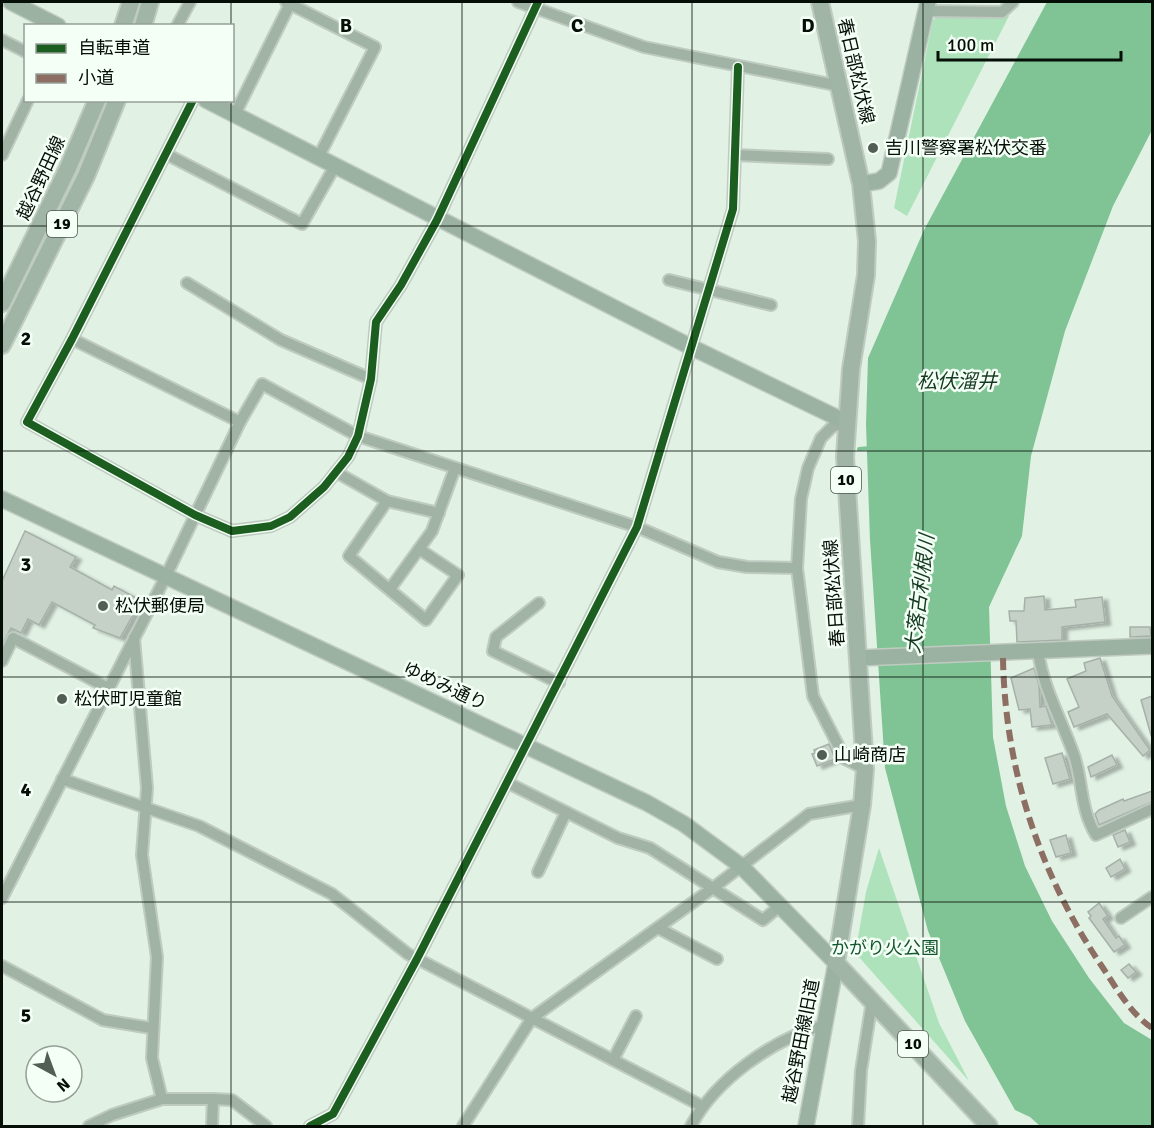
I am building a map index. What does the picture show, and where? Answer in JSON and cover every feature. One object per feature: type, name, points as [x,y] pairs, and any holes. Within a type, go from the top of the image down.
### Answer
[{"type":"main road","points":[[124,24],[131,2]]},
{"type":"main road","points":[[144,24],[150,2]]},
{"type":"main road","name":"春日部松伏線","points":[[820,2],[861,184],[867,241],[866,274],[850,369],[845,458],[864,658],[865,769],[862,806],[836,963]]},
{"type":"main road","name":"越谷野田線","points":[[2,303],[68,168],[96,102]]},
{"type":"main road","name":"19","points":[[2,345],[86,176],[116,102]]},
{"type":"main road","name":"10","points":[[836,963],[989,1126]]},
{"type":"street","points":[[11,2],[56,24]]},
{"type":"street","points":[[178,24],[190,2]]},
{"type":"street","points":[[234,116],[289,2],[375,47],[318,158]]},
{"type":"street","points":[[518,2],[537,5],[644,46],[840,86]]},
{"type":"street","points":[[861,184],[879,181],[889,172],[927,6],[1002,12],[1013,2]]},
{"type":"street","points":[[192,102],[72,339],[27,422],[195,514],[232,531],[271,526],[290,516],[324,487],[348,457],[358,436],[371,379],[376,322],[401,285],[438,219],[537,5]]},
{"type":"street","points":[[2,40],[24,51]]},
{"type":"street","points":[[310,1126],[333,1114],[417,959],[638,527],[733,209],[738,67]]},
{"type":"street","points":[[2,155],[26,102]]},
{"type":"street","points":[[210,102],[693,348],[846,422]]},
{"type":"street","points":[[166,154],[303,224],[334,166]]},
{"type":"street","points":[[735,155],[828,159]]},
{"type":"street","points":[[669,280],[771,305]]},
{"type":"street","points":[[187,283],[281,340],[371,379]]},
{"type":"street","points":[[72,339],[240,422]]},
{"type":"street","points":[[2,898],[166,576],[240,422],[262,384],[358,436],[638,527],[718,562],[747,567],[797,568]]},
{"type":"street","points":[[846,422],[832,427],[820,438],[808,468],[801,499],[797,568],[813,696],[845,759],[865,769]]},
{"type":"street","points":[[390,589],[432,531],[455,468]]},
{"type":"street","points":[[336,472],[387,501],[439,513]]},
{"type":"street","name":"ゆめみ通り","points":[[2,499],[647,803],[700,835],[741,866],[836,963]]},
{"type":"street","points":[[387,501],[349,556],[426,620],[458,575],[419,549]]},
{"type":"street","points":[[539,603],[496,638],[493,651],[559,683]]},
{"type":"street","points":[[2,660],[13,638],[108,688]]},
{"type":"street","points":[[134,638],[147,788],[142,855],[157,957],[151,1028],[152,1058],[162,1099]]},
{"type":"street","points":[[864,658],[1152,646]]},
{"type":"street","points":[[1038,650],[1050,695],[1075,758],[1083,808],[1096,835],[1152,809]]},
{"type":"street","points":[[62,779],[199,826],[332,894],[417,959],[702,1106]]},
{"type":"street","points":[[508,783],[618,838],[650,848],[763,920],[781,905]]},
{"type":"street","points":[[463,1126],[532,1018],[713,888],[808,814],[862,806]]},
{"type":"street","points":[[538,872],[566,812]]},
{"type":"street","points":[[1121,918],[1152,897]]},
{"type":"street","points":[[658,928],[717,959]]},
{"type":"street","name":"越谷野田線旧道","points":[[806,1126],[836,963]]},
{"type":"street","points":[[2,966],[103,1020],[151,1028]]},
{"type":"street","points":[[858,1126],[861,1071],[872,1001]]},
{"type":"street","points":[[613,1060],[636,1017]]},
{"type":"street","points":[[691,1126],[702,1106],[720,1084],[808,1029],[824,1025]]},
{"type":"street","points":[[88,1126],[112,1115],[162,1099],[232,1100],[266,1126]]},
{"type":"street","points":[[212,1126],[213,1099]]},
{"type":"green space","points":[[939,16],[1009,16],[907,216],[894,208],[933,20]]},
{"type":"green space","name":"かがり火公園","points":[[879,848],[939,1023],[969,1081],[858,956],[856,949],[866,892]]},
{"type":"water","name":"松伏溜井","points":[[1047,2],[1152,2],[1152,130],[1113,206],[1065,331],[1031,456],[1022,536],[989,607],[993,737],[1006,806],[1025,866],[1052,921],[1089,978],[1124,1023],[1152,1040],[1152,1126],[1040,1126],[1030,1117],[1015,1110],[965,1021],[928,931],[885,768],[870,540],[866,424],[868,358],[924,230]]},
{"type":"building","points":[[25,531],[76,557],[70,567],[112,590],[114,586],[138,599],[136,603],[139,604],[120,638],[93,628],[95,625],[52,602],[39,625],[28,619],[21,633],[11,628],[2,645],[2,581]]},
{"type":"building","points":[[1044,596],[1045,610],[1076,607],[1075,600],[1102,597],[1105,622],[1062,627],[1062,640],[1017,642],[1016,621],[1010,621],[1009,611],[1024,611],[1025,598]]},
{"type":"building","points":[[1130,627],[1150,627],[1151,636],[1130,637]]},
{"type":"building","points":[[1100,658],[1112,696],[1150,750],[1143,756],[1107,714],[1074,727],[1068,712],[1079,707],[1067,679],[1086,671],[1084,663]]},
{"type":"building","points":[[1034,668],[1039,685],[1040,707],[1046,706],[1052,725],[1032,727],[1030,709],[1019,710],[1011,678]]},
{"type":"building","points":[[1152,696],[1152,734],[1151,735],[1141,700]]},
{"type":"building","points":[[829,744],[835,759],[817,766],[812,754],[815,753],[814,750]]},
{"type":"building","points":[[1062,753],[1070,779],[1053,784],[1045,758]]},
{"type":"building","points":[[1112,755],[1117,765],[1091,777],[1088,767]]},
{"type":"building","points":[[1152,791],[1152,802],[1099,825],[1095,814],[1099,810],[1123,799],[1124,801]]},
{"type":"building","points":[[1125,830],[1130,842],[1118,847],[1113,835]]},
{"type":"building","points":[[1066,835],[1071,853],[1056,857],[1050,840]]},
{"type":"building","points":[[1120,859],[1125,869],[1111,877],[1106,868]]},
{"type":"building","points":[[1099,903],[1108,916],[1103,919],[1116,938],[1119,936],[1125,945],[1114,952],[1089,918],[1091,916],[1088,912]]},
{"type":"building","points":[[1129,964],[1136,972],[1128,978],[1121,970]]},
{"type":"waterway","points":[[859,449],[870,448]]},
{"type":"marked path","points":[[1003,658],[1005,700],[1019,781],[1044,859],[1081,933],[1103,968],[1131,1008],[1152,1028]]},
{"type":"cycle path","points":[[192,102],[72,339],[27,422],[195,515],[232,531],[271,526],[290,517],[324,487],[348,457],[358,436],[371,379],[376,322],[401,285],[437,220],[538,2]]},
{"type":"cycle path","points":[[310,1126],[333,1114],[417,959],[637,527],[733,209],[738,67]]},
{"type":"place","name":"吉川警察署松伏交番","points":[[873,148]]},
{"type":"place","name":"松伏郵便局","points":[[103,606]]},
{"type":"place","name":"松伏町児童館","points":[[62,699]]},
{"type":"place","name":"山崎商店","points":[[822,755]]},
{"type":"water label","name":"大落古利根川","points":[[920,594]]}]
